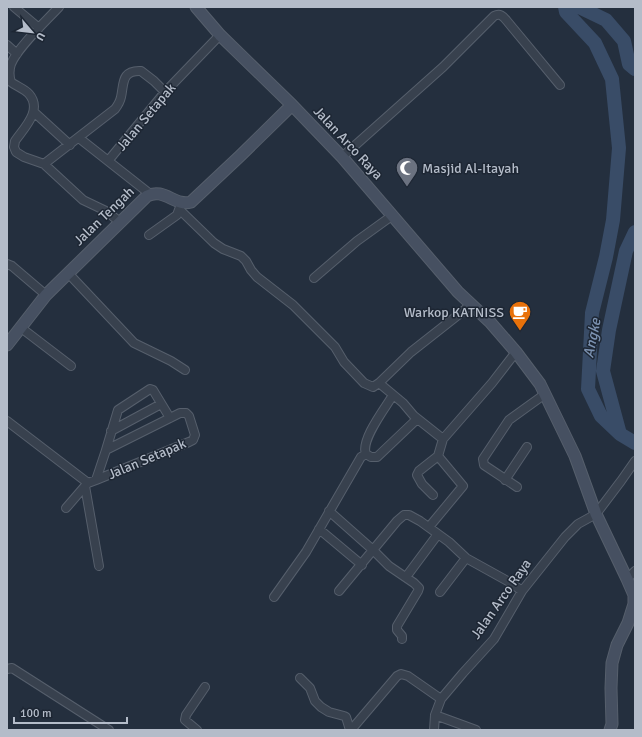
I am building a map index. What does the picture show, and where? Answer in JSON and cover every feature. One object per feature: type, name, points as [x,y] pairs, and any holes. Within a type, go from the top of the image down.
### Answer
[{"type":"main road","name":"Jalan Arco Raya","points":[[196,7],[220,35],[292,105],[342,157],[393,215],[423,253],[458,292],[490,322],[516,352],[540,384],[575,456],[596,514],[631,575],[634,596],[631,624],[616,645],[612,663],[612,724],[610,730]]},
{"type":"main road","points":[[180,206],[191,202],[292,105]]},
{"type":"main road","name":"Jalan Tengah","points":[[7,345],[46,294],[150,194],[153,192],[159,193],[180,206]]},
{"type":"street","points":[[14,7],[39,28]]},
{"type":"street","points":[[59,7],[17,54],[10,68],[9,74],[11,82],[29,93],[34,102],[34,113],[15,141],[14,147],[16,152],[24,157],[44,164],[83,200],[106,211],[120,222]]},
{"type":"street","points":[[342,157],[443,67],[497,14],[502,15],[560,85]]},
{"type":"street","name":"Jalan Setapak","points":[[150,194],[108,161],[165,92],[220,35]]},
{"type":"street","points":[[7,45],[17,54]]},
{"type":"street","points":[[44,164],[115,109],[120,100],[124,79],[131,72],[141,71],[165,92]]},
{"type":"street","points":[[34,113],[70,145]]},
{"type":"street","points":[[79,138],[108,161]]},
{"type":"street","points":[[149,235],[173,218],[180,206],[214,243],[223,249],[241,256],[257,277],[293,305],[331,342],[344,362],[364,383],[373,387],[411,352],[472,304]]},
{"type":"street","points":[[314,278],[357,241],[393,215]]},
{"type":"street","points":[[7,264],[12,266],[46,294]]},
{"type":"street","points":[[68,273],[134,343],[171,361],[185,370]]},
{"type":"street","points":[[20,327],[71,366]]},
{"type":"street","points":[[433,495],[422,484],[417,475],[419,471],[438,456],[443,439],[492,383],[516,352]]},
{"type":"street","points":[[379,383],[407,407],[416,419],[443,439]]},
{"type":"street","points":[[106,450],[118,410],[150,389],[153,390],[170,418]]},
{"type":"street","points":[[517,487],[484,465],[483,459],[509,420],[545,394]]},
{"type":"street","points":[[393,395],[366,440],[364,450],[366,454],[371,457],[376,457],[416,419]]},
{"type":"street","points":[[111,431],[161,404]]},
{"type":"street","name":"Jalan Setapak","points":[[90,483],[193,440],[195,435],[189,416],[186,413],[180,413],[106,450],[90,483],[99,566]]},
{"type":"street","points":[[7,421],[90,483],[66,508]]},
{"type":"street","points":[[506,480],[527,447]]},
{"type":"street","points":[[274,596],[306,552],[361,457],[366,454]]},
{"type":"street","points":[[429,528],[463,486],[438,456]]},
{"type":"street","points":[[596,514],[635,461]]},
{"type":"street","points":[[329,511],[389,566],[419,588],[416,596],[397,626],[397,630],[402,636],[402,639]]},
{"type":"street","name":"Jalan Arco Raya","points":[[434,730],[436,714],[441,699],[463,672],[494,639],[522,591],[572,529],[596,514]]},
{"type":"street","points":[[338,592],[404,515],[415,518],[449,542],[466,558],[511,583],[522,591]]},
{"type":"street","points":[[318,529],[362,565]]},
{"type":"street","points":[[406,577],[438,534]]},
{"type":"street","points":[[440,592],[466,558]]},
{"type":"street","points":[[7,669],[12,668],[109,730]]},
{"type":"street","points":[[300,678],[310,688],[314,701],[329,712],[346,717],[351,730],[401,674],[408,676],[441,699]]},
{"type":"street","points":[[197,730],[185,720],[186,715],[206,687]]},
{"type":"street","points":[[436,714],[476,730]]},
{"type":"waterway","points":[[565,7],[566,12],[595,43],[612,79],[619,148],[613,220],[606,257],[592,313],[588,389],[601,416],[620,434]]},
{"type":"waterway","name":"Angke","points":[[579,7],[606,20],[624,41],[629,64],[635,69]]},
{"type":"waterway","name":"Angke","points":[[635,232],[626,251],[609,330],[603,371],[620,434],[635,443]]},
{"type":"place","name":"Masjid Al-Itayah","points":[[407,188]]},
{"type":"place","name":"Warkop KATNISS","points":[[520,332]]}]
